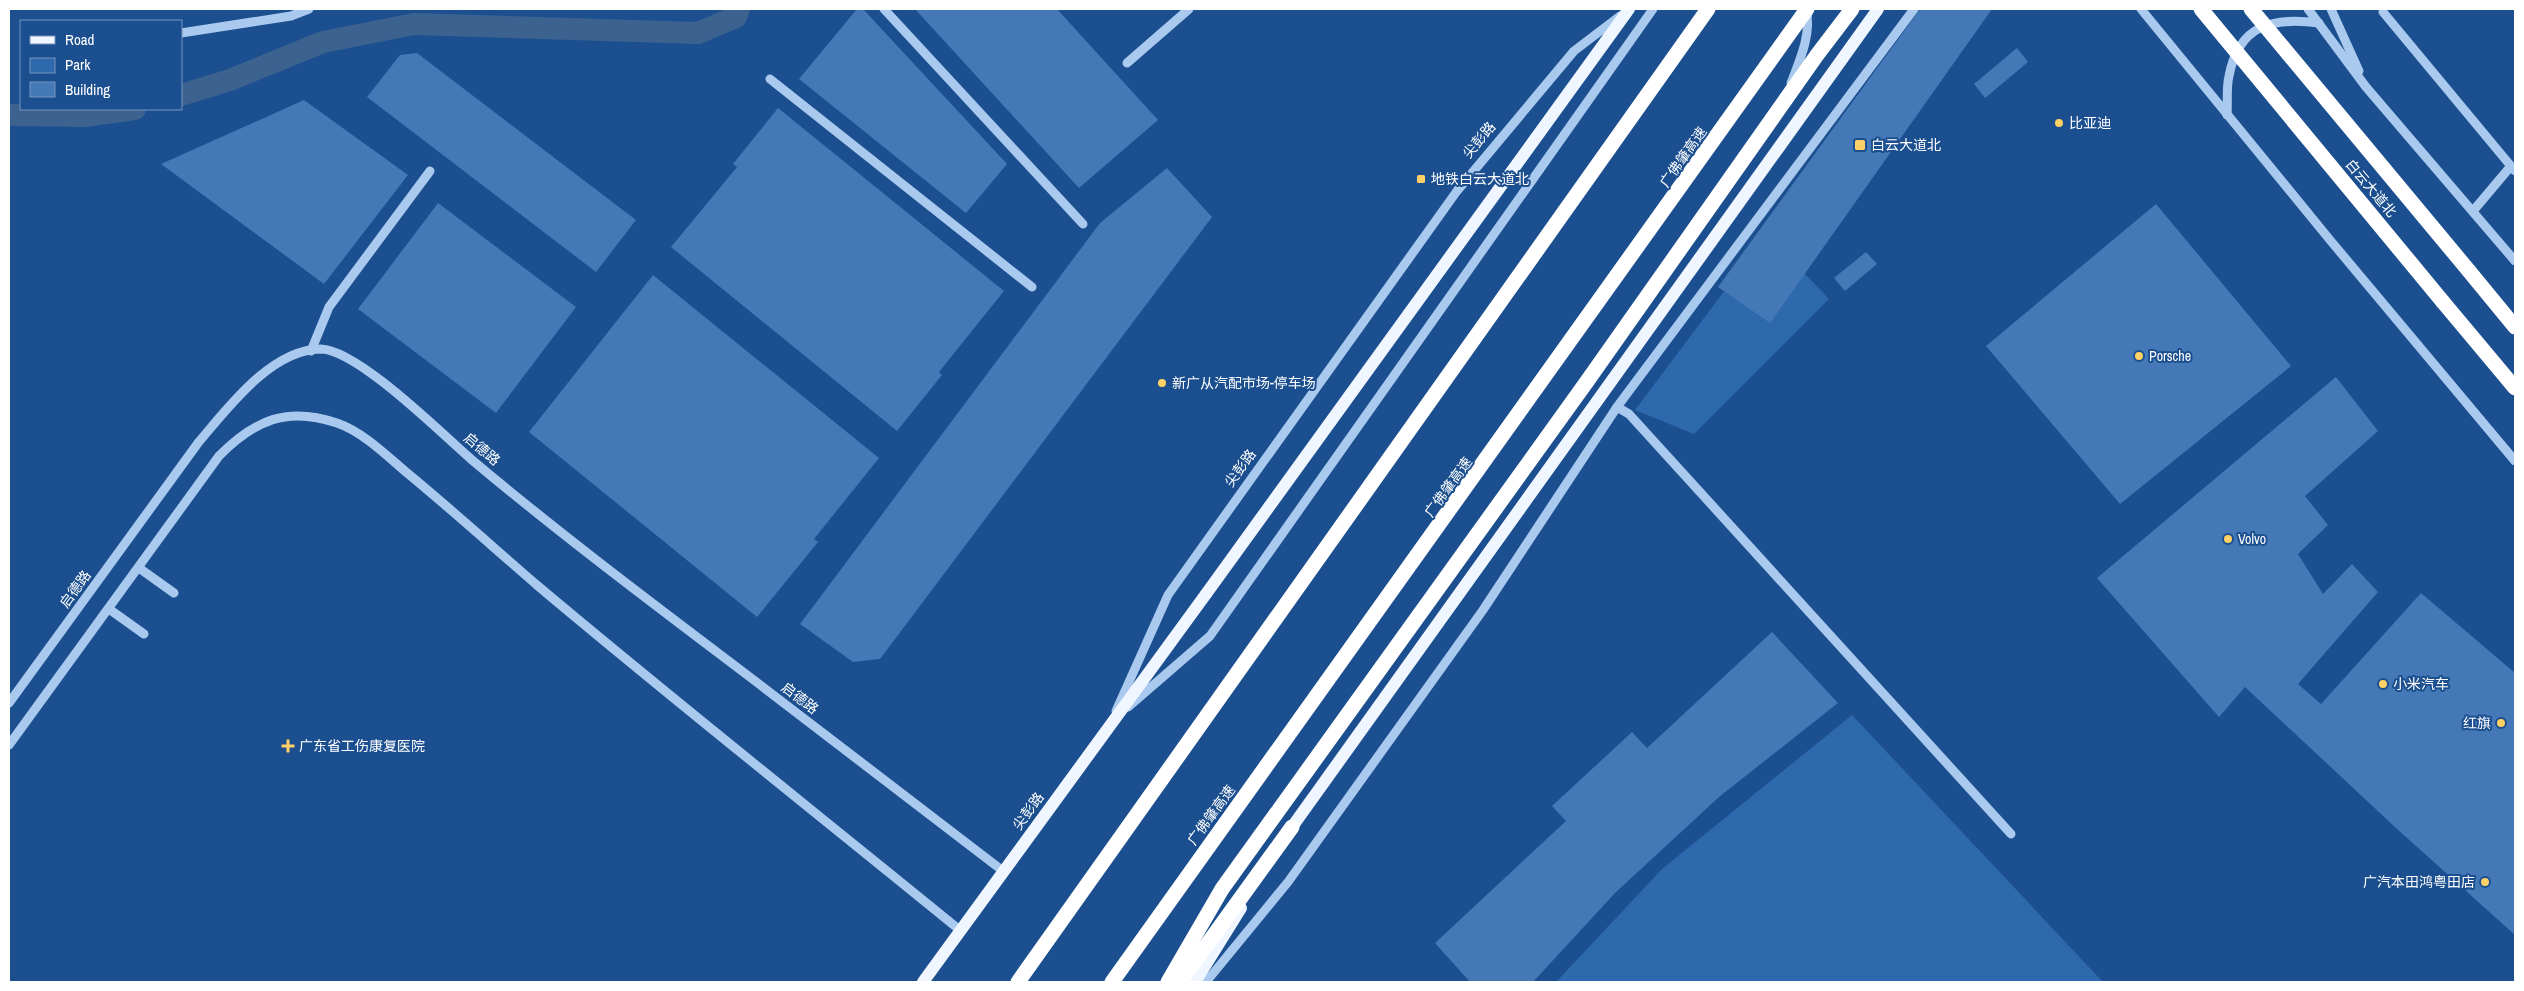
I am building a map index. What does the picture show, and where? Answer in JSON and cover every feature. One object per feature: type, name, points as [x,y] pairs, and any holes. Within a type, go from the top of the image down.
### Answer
[{"type":"highway","points":[[1018,982],[1708,9]]},
{"type":"highway","name":"广佛肇高速","points":[[1112,982],[1807,9]]},
{"type":"highway","points":[[1168,982],[1222,889],[1594,372],[1784,102],[1852,9]]},
{"type":"highway","name":"白云大道北","points":[[2201,9],[2515,388]]},
{"type":"highway","name":"白云大道北","points":[[2251,9],[2515,327]]},
{"type":"highway","points":[[1180,982],[1292,827]]},
{"type":"main road","points":[[1111,722],[1630,9]]},
{"type":"main road","points":[[1195,982],[1292,827],[1878,9]]},
{"type":"main road","name":"尖彭路","points":[[923,982],[1111,722]]},
{"type":"street","points":[[182,33],[291,16],[309,9]]},
{"type":"street","points":[[884,9],[1083,224]]},
{"type":"street","points":[[1127,63],[1189,9]]},
{"type":"street","name":"尖彭路","points":[[1111,722],[1168,595],[1457,191],[1574,51],[1630,9]]},
{"type":"street","points":[[1111,722],[1210,636],[1654,9]]},
{"type":"street","points":[[1784,102],[1802,56],[1809,20],[1807,9]]},
{"type":"street","points":[[1206,982],[1294,874],[1482,610],[1617,407],[1914,9]]},
{"type":"street","points":[[2141,9],[2515,460]]},
{"type":"street","points":[[2308,9],[2366,87],[2515,261]]},
{"type":"street","points":[[2332,10],[2366,87]]},
{"type":"street","points":[[2383,12],[2513,168],[2473,211]]},
{"type":"street","points":[[2227,115],[2229,76],[2244,41],[2258,27],[2282,21],[2319,23]]},
{"type":"street","points":[[770,78],[1032,287]]},
{"type":"street","points":[[311,350],[329,307],[430,171]]},
{"type":"street","name":"启德路","points":[[9,704],[198,443],[257,379],[284,359],[311,350],[322,349],[360,365],[525,503],[1003,871]]},
{"type":"street","points":[[1617,407],[1629,414],[2011,834]]},
{"type":"street","points":[[9,745],[219,456],[239,436],[263,423],[295,415],[340,424],[380,451],[539,586],[960,931]]},
{"type":"street","points":[[139,568],[174,593]]},
{"type":"street","points":[[108,609],[144,634]]},
{"type":"green space","points":[[1767,234],[1829,299],[1694,434],[1635,410]]},
{"type":"green space","points":[[1852,715],[2103,982],[1556,982],[1662,869]]},
{"type":"building","points":[[857,9],[863,9],[1007,164],[966,213],[799,79]]},
{"type":"building","points":[[915,9],[1057,9],[1158,120],[1079,188]]},
{"type":"building","name":"白云大道北","points":[[1920,9],[1992,9],[1770,323],[1718,287]]},
{"type":"building","points":[[2017,48],[2028,62],[1985,98],[1974,84]]},
{"type":"building","points":[[417,53],[636,220],[596,272],[367,97],[400,55]]},
{"type":"building","points":[[304,100],[408,175],[324,284],[161,164]]},
{"type":"building","points":[[778,108],[1004,291],[939,372],[942,375],[897,431],[671,247],[737,167],[733,164]]},
{"type":"building","points":[[1167,168],[1212,217],[880,659],[853,662],[800,624],[1100,223]]},
{"type":"building","points":[[438,203],[576,307],[496,413],[358,309]]},
{"type":"building","name":"Porsche","points":[[2156,204],[2291,366],[2120,504],[1986,346]]},
{"type":"building","points":[[1866,252],[1877,264],[1845,291],[1834,278]]},
{"type":"building","points":[[653,275],[879,458],[814,539],[818,542],[757,617],[529,432]]},
{"type":"building","points":[[2336,377],[2378,431],[2305,496],[2328,525],[2298,554],[2323,594],[2352,564],[2378,592],[2298,684],[2321,704],[2421,593],[2515,673],[2515,935],[2396,828],[2245,687],[2219,717],[2097,578]]},
{"type":"building","points":[[1772,632],[1838,703],[1719,797],[1615,893],[1533,982],[1470,982],[1435,943],[1566,821],[1552,806],[1632,732],[1647,748]]},
{"type":"waterway","points":[[182,95],[230,80],[323,42],[414,24],[698,33],[736,17],[739,9]]},
{"type":"waterway","points":[[9,115],[85,116],[128,110]]},
{"type":"place","name":"比亚迪","points":[[2059,123]]},
{"type":"place","name":"白云大道北","points":[[1860,145]]},
{"type":"place","name":"地铁白云大道北","points":[[1421,179]]},
{"type":"place","name":"Porsche","points":[[2139,356]]},
{"type":"place","name":"新广从汽配市场-停车场","points":[[1162,383]]},
{"type":"place","name":"Volvo","points":[[2228,539]]},
{"type":"place","name":"小米汽车","points":[[2383,684]]},
{"type":"place","name":"红旗","points":[[2501,723]]},
{"type":"place","name":"广东省工伤康复医院","points":[[288,746]]},
{"type":"place","name":"广汽本田鸿粤田店","points":[[2485,882]]}]
